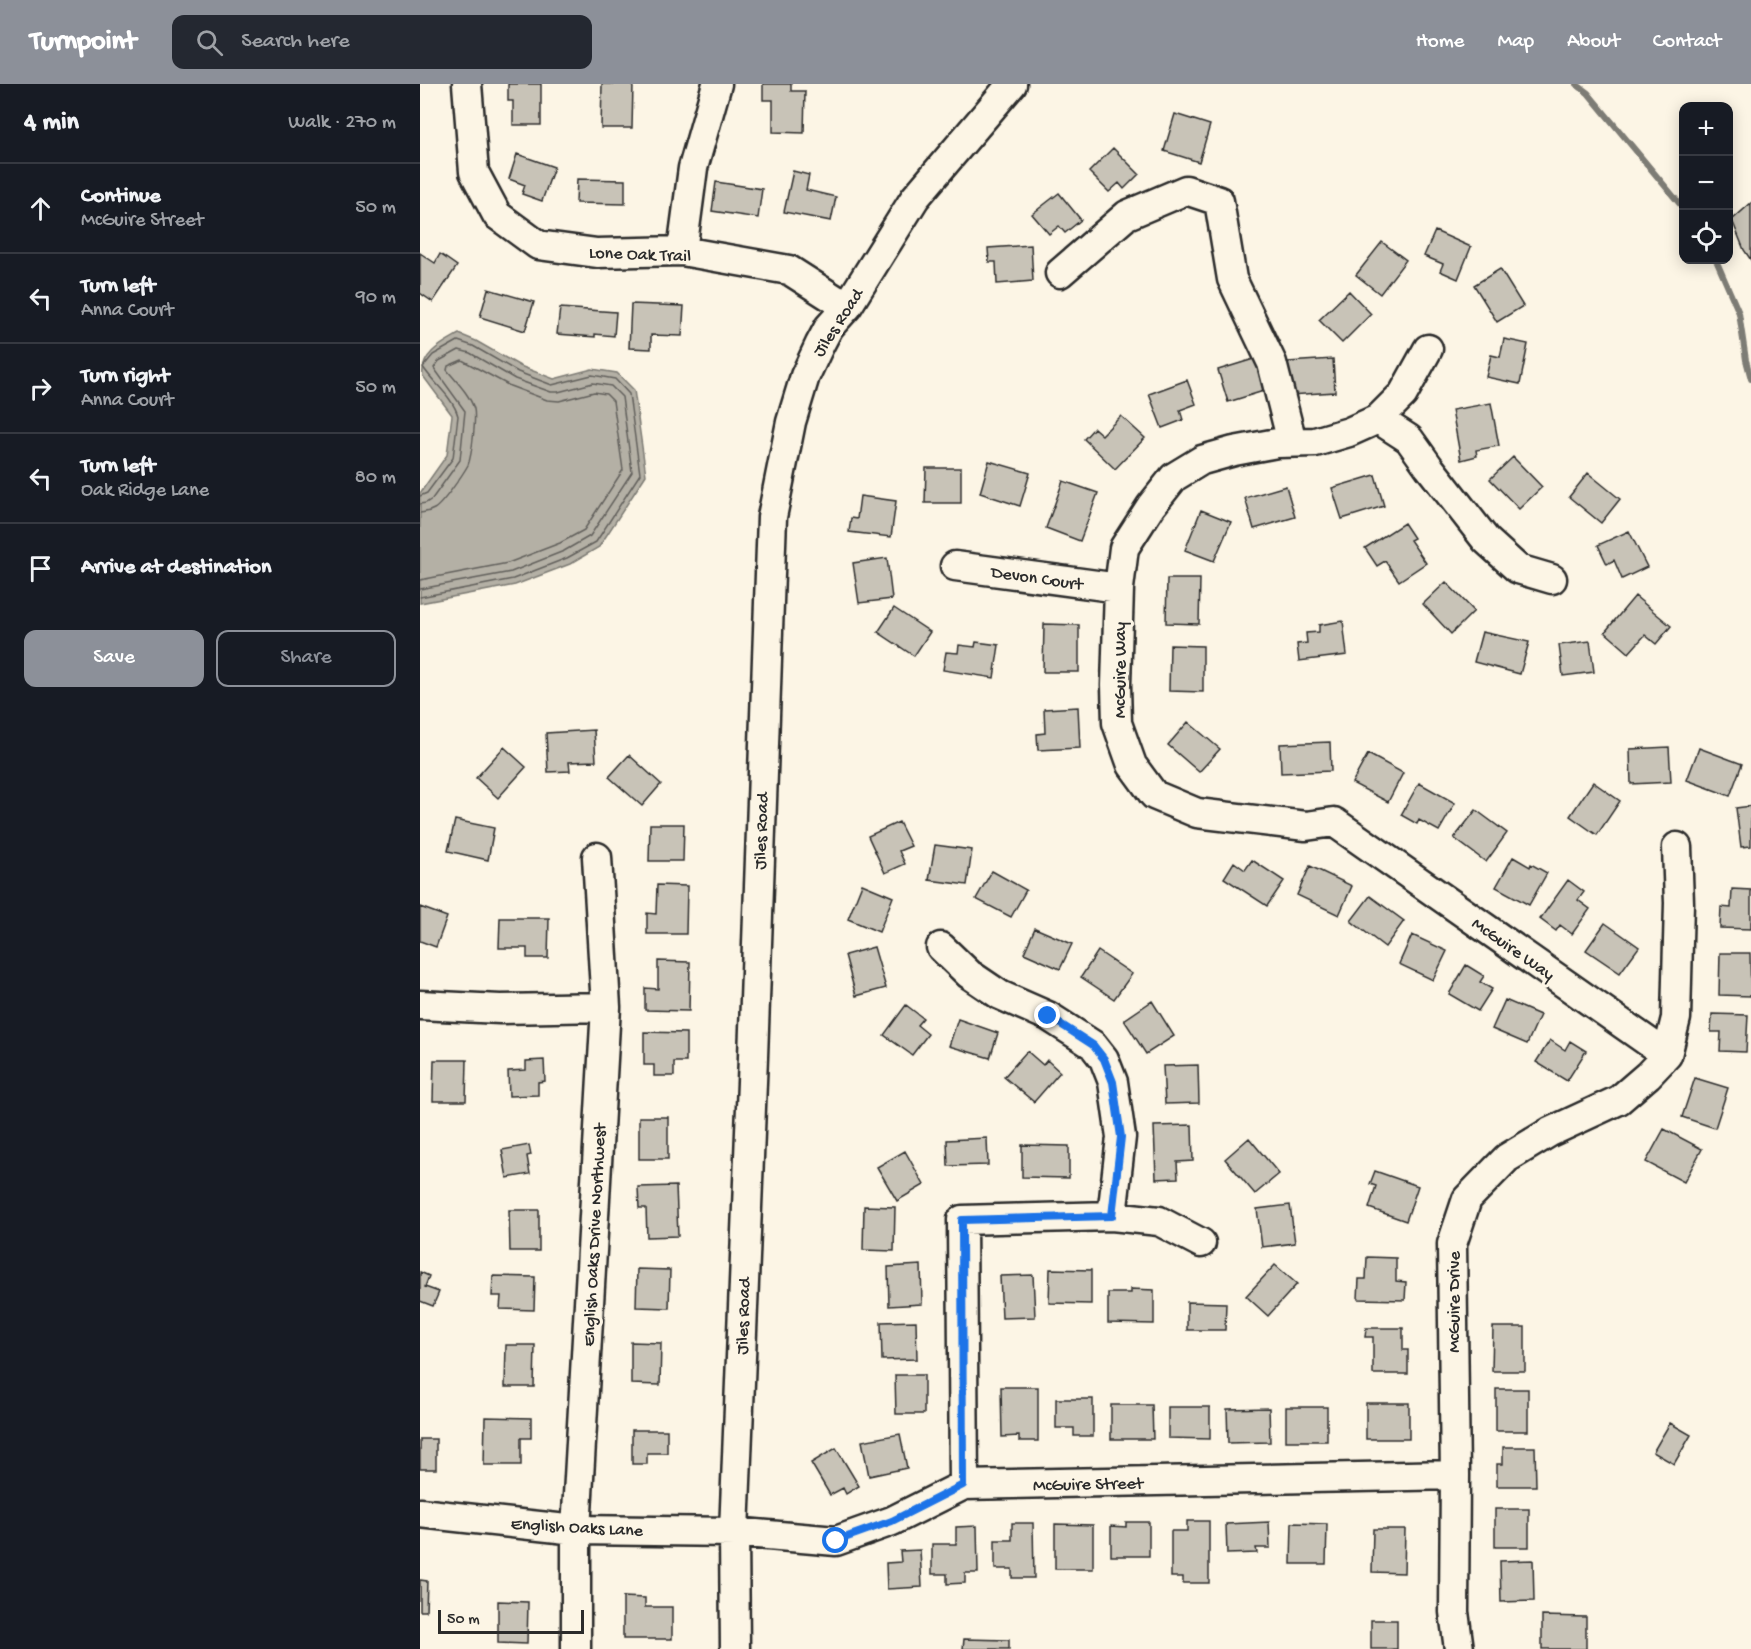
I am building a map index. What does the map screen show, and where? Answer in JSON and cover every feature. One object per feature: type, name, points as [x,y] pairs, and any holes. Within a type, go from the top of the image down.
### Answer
[{"type":"street","name":"Lone Oak Trail","points":[[467,84],[474,172],[497,215],[538,245],[597,253],[682,251],[789,270],[847,307]]},
{"type":"street","points":[[682,251],[693,168],[717,84]]},
{"type":"street","name":"Jiles Road","points":[[735,1649],[734,1532],[772,517],[791,422],[805,376],[819,344],[829,327],[847,307],[915,198],[1012,84]]},
{"type":"street","points":[[1060,273],[1127,215],[1186,190],[1220,201],[1232,279],[1272,363],[1292,442]]},
{"type":"street","name":"McGuire Way","points":[[1428,349],[1403,394],[1378,419],[1349,432],[1315,442],[1266,445],[1202,460],[1174,477],[1124,548],[1119,588],[1117,723],[1132,765],[1154,795],[1197,813],[1306,826],[1334,822],[1667,1055]]},
{"type":"street","points":[[1378,419],[1409,439],[1428,467],[1486,540],[1518,569],[1552,579]]},
{"type":"street","name":"Devon Court","points":[[955,566],[1119,588]]},
{"type":"street","points":[[1667,1055],[1676,1018],[1679,903],[1677,847]]},
{"type":"street","name":"English Oaks Drive Northwest","points":[[576,1649],[576,1530],[606,1006],[597,857]]},
{"type":"street","points":[[941,947],[969,974],[1000,995],[1048,1016],[1093,1045],[1104,1059],[1113,1082],[1121,1137],[1112,1216]]},
{"type":"street","points":[[420,1005],[500,1009],[606,1006]]},
{"type":"street","name":"McGuire Drive","points":[[1459,1649],[1454,1612],[1452,1244],[1467,1200],[1507,1158],[1550,1132],[1619,1100],[1667,1055]]},
{"type":"street","points":[[963,1485],[962,1220],[1112,1216],[1159,1221],[1202,1243]]},
{"type":"street","name":"McGuire Street","points":[[734,1532],[836,1541],[892,1521],[963,1485],[1455,1475]]},
{"type":"street","name":"English Oaks Lane","points":[[420,1513],[576,1530],[734,1532]]},
{"type":"water","points":[[459,334],[520,366],[554,379],[592,369],[617,373],[634,390],[646,475],[599,547],[570,564],[515,585],[420,603],[420,493],[447,455],[452,415],[423,376],[423,368],[425,361],[434,350]]},
{"type":"building","points":[[508,84],[541,84],[541,125],[513,125],[513,101],[508,101]]},
{"type":"building","points":[[602,84],[633,84],[632,128],[601,128]]},
{"type":"building","points":[[763,84],[791,84],[791,91],[805,91],[804,133],[773,132],[773,100],[763,100]]},
{"type":"building","points":[[1175,114],[1210,125],[1199,162],[1164,151]]},
{"type":"building","points":[[1113,148],[1139,174],[1124,189],[1119,183],[1109,192],[1089,172]]},
{"type":"building","points":[[517,154],[554,167],[542,201],[522,194],[525,185],[509,179]]},
{"type":"building","points":[[793,171],[809,175],[806,190],[836,197],[831,221],[784,212]]},
{"type":"building","points":[[577,179],[625,180],[625,204],[576,203]]},
{"type":"building","points":[[716,182],[762,189],[758,218],[712,211]]},
{"type":"building","points":[[1059,193],[1081,220],[1065,233],[1059,226],[1049,234],[1032,214]]},
{"type":"building","points":[[1751,203],[1751,260],[1744,250],[1733,219]]},
{"type":"building","points":[[1435,231],[1471,247],[1458,279],[1440,271],[1443,264],[1424,256]]},
{"type":"building","points":[[1382,242],[1406,260],[1380,294],[1356,275]]},
{"type":"building","points":[[1031,245],[1033,281],[997,284],[996,262],[989,262],[988,248]]},
{"type":"building","points":[[420,253],[435,263],[440,254],[457,266],[433,302],[420,293]]},
{"type":"building","points":[[1500,269],[1523,306],[1497,322],[1474,285]]},
{"type":"building","points":[[488,289],[534,302],[525,331],[480,317]]},
{"type":"building","points":[[1349,291],[1371,314],[1342,343],[1319,320]]},
{"type":"building","points":[[631,304],[684,306],[682,336],[651,335],[651,349],[629,348]]},
{"type":"building","points":[[560,308],[616,312],[614,336],[557,334]]},
{"type":"building","points":[[1504,339],[1528,344],[1520,384],[1486,377],[1491,355],[1500,357]]},
{"type":"building","points":[[1257,358],[1267,390],[1228,402],[1218,370]]},
{"type":"building","points":[[1333,359],[1335,392],[1290,395],[1288,362]]},
{"type":"building","points":[[1187,380],[1196,404],[1180,410],[1183,420],[1162,428],[1149,394]]},
{"type":"building","points":[[1491,403],[1499,446],[1476,450],[1477,456],[1461,460],[1452,410]]},
{"type":"building","points":[[1121,416],[1145,438],[1115,469],[1084,439],[1094,428],[1102,435]]},
{"type":"building","points":[[1513,457],[1542,487],[1519,509],[1490,479]]},
{"type":"building","points":[[989,461],[1030,473],[1020,506],[980,493]]},
{"type":"building","points":[[926,468],[961,468],[961,503],[925,503]]},
{"type":"building","points":[[1588,473],[1620,499],[1601,523],[1569,497]]},
{"type":"building","points":[[1375,475],[1384,506],[1342,519],[1332,488]]},
{"type":"building","points":[[1063,481],[1098,493],[1080,541],[1046,528]]},
{"type":"building","points":[[1286,486],[1295,517],[1254,529],[1245,498]]},
{"type":"building","points":[[860,496],[896,501],[891,537],[849,532],[851,518],[857,519]]},
{"type":"building","points":[[1201,510],[1231,522],[1214,561],[1185,550]]},
{"type":"building","points":[[1404,523],[1414,538],[1410,540],[1426,563],[1399,581],[1385,561],[1377,566],[1365,548]]},
{"type":"building","points":[[1629,531],[1647,567],[1622,579],[1614,560],[1607,564],[1598,545]]},
{"type":"building","points":[[887,558],[892,599],[859,603],[853,563]]},
{"type":"building","points":[[1167,579],[1200,579],[1199,624],[1166,623]]},
{"type":"building","points":[[1446,582],[1474,611],[1451,634],[1423,604]]},
{"type":"building","points":[[1635,596],[1671,626],[1656,644],[1645,635],[1629,653],[1605,632]]},
{"type":"building","points":[[894,608],[930,632],[914,656],[878,632]]},
{"type":"building","points":[[1343,621],[1347,655],[1299,661],[1297,644],[1307,643],[1306,633],[1319,632],[1319,625]]},
{"type":"building","points":[[1044,624],[1079,625],[1079,672],[1043,672]]},
{"type":"building","points":[[1482,632],[1529,642],[1520,674],[1474,662]]},
{"type":"building","points":[[1590,641],[1594,672],[1563,676],[1559,645]]},
{"type":"building","points":[[976,642],[999,645],[994,678],[943,670],[946,652],[958,653],[959,645],[975,647]]},
{"type":"building","points":[[1170,645],[1203,646],[1203,692],[1169,691]]},
{"type":"building","points":[[1078,707],[1080,748],[1038,750],[1037,734],[1045,733],[1044,709]]},
{"type":"building","points":[[1188,722],[1220,749],[1199,772],[1168,745]]},
{"type":"building","points":[[594,730],[596,761],[569,762],[570,771],[548,772],[546,733]]},
{"type":"building","points":[[1330,742],[1331,771],[1281,773],[1280,744]]},
{"type":"building","points":[[504,747],[526,767],[498,798],[476,778]]},
{"type":"building","points":[[1669,747],[1671,782],[1631,784],[1630,749]]},
{"type":"building","points":[[1699,748],[1742,764],[1730,796],[1687,780]]},
{"type":"building","points":[[1368,754],[1403,773],[1388,802],[1352,783]]},
{"type":"building","points":[[629,755],[661,784],[642,806],[609,777]]},
{"type":"building","points":[[1593,782],[1620,801],[1597,835],[1570,816]]},
{"type":"building","points":[[1419,783],[1455,803],[1439,831],[1419,820],[1417,824],[1401,815]]},
{"type":"building","points":[[1751,806],[1751,846],[1741,847],[1736,808]]},
{"type":"building","points":[[1476,810],[1507,833],[1486,862],[1454,838]]},
{"type":"building","points":[[455,820],[494,828],[488,860],[448,851]]},
{"type":"building","points":[[899,822],[911,846],[899,851],[905,864],[885,873],[868,836]]},
{"type":"building","points":[[650,824],[684,824],[683,861],[649,861]]},
{"type":"building","points":[[935,845],[972,850],[967,885],[929,880]]},
{"type":"building","points":[[1513,857],[1530,867],[1531,864],[1547,873],[1529,905],[1496,887]]},
{"type":"building","points":[[1252,860],[1284,881],[1267,906],[1224,878],[1234,862],[1245,870]]},
{"type":"building","points":[[1310,866],[1352,886],[1339,915],[1297,895]]},
{"type":"building","points":[[992,871],[1026,890],[1011,917],[976,899]]},
{"type":"building","points":[[1568,880],[1584,892],[1578,900],[1590,909],[1572,934],[1560,925],[1556,931],[1540,919]]},
{"type":"building","points":[[862,884],[893,897],[879,932],[848,919]]},
{"type":"building","points":[[657,885],[687,886],[686,934],[647,934],[647,913],[656,914]]},
{"type":"building","points":[[1732,889],[1751,890],[1751,929],[1720,928],[1721,907],[1731,908]]},
{"type":"building","points":[[1370,896],[1404,921],[1385,947],[1351,921]]},
{"type":"building","points":[[420,907],[447,917],[436,947],[420,941]]},
{"type":"building","points":[[500,918],[549,918],[548,958],[527,958],[527,948],[499,948]]},
{"type":"building","points":[[1605,923],[1639,947],[1620,973],[1586,950]]},
{"type":"building","points":[[1035,928],[1072,944],[1060,969],[1024,953]]},
{"type":"building","points":[[1412,935],[1447,951],[1433,980],[1399,964]]},
{"type":"building","points":[[874,947],[886,988],[856,996],[845,955]]},
{"type":"building","points":[[1098,951],[1132,974],[1114,999],[1081,977]]},
{"type":"building","points":[[1720,953],[1750,953],[1751,996],[1719,995]]},
{"type":"building","points":[[658,961],[690,962],[689,1011],[645,1010],[645,988],[658,989]]},
{"type":"building","points":[[1466,965],[1484,976],[1480,982],[1492,989],[1478,1011],[1449,994]]},
{"type":"building","points":[[1505,1000],[1540,1015],[1527,1044],[1492,1029]]},
{"type":"building","points":[[1152,1001],[1174,1036],[1146,1054],[1124,1020]]},
{"type":"building","points":[[906,1005],[923,1018],[917,1025],[928,1034],[912,1055],[884,1035]]},
{"type":"building","points":[[1712,1014],[1748,1015],[1746,1052],[1720,1051],[1721,1032],[1711,1032]]},
{"type":"building","points":[[958,1019],[998,1033],[990,1058],[949,1046]]},
{"type":"building","points":[[644,1032],[686,1033],[686,1062],[674,1062],[674,1076],[654,1076],[654,1065],[644,1065]]},
{"type":"building","points":[[1550,1040],[1565,1050],[1570,1041],[1586,1051],[1567,1081],[1536,1062]]},
{"type":"building","points":[[1027,1051],[1043,1065],[1047,1060],[1060,1072],[1034,1102],[1004,1077]]},
{"type":"building","points":[[434,1060],[467,1060],[466,1101],[433,1101]]},
{"type":"building","points":[[544,1060],[545,1081],[538,1082],[538,1095],[509,1096],[508,1071],[526,1070],[526,1061]]},
{"type":"building","points":[[1198,1065],[1199,1103],[1165,1104],[1163,1066]]},
{"type":"building","points":[[1695,1078],[1728,1088],[1715,1128],[1682,1117]]},
{"type":"building","points":[[639,1117],[668,1117],[668,1159],[639,1159]]},
{"type":"building","points":[[1192,1125],[1193,1161],[1177,1162],[1178,1178],[1156,1179],[1154,1126]]},
{"type":"building","points":[[1664,1129],[1702,1149],[1684,1182],[1646,1162]]},
{"type":"building","points":[[987,1138],[988,1165],[948,1166],[947,1140]]},
{"type":"building","points":[[1249,1138],[1279,1174],[1255,1194],[1225,1159]]},
{"type":"building","points":[[529,1145],[531,1155],[527,1156],[530,1174],[507,1178],[502,1150]]},
{"type":"building","points":[[1022,1145],[1069,1146],[1069,1178],[1022,1177]]},
{"type":"building","points":[[905,1151],[924,1185],[897,1201],[877,1167]]},
{"type":"building","points":[[1375,1171],[1418,1186],[1406,1221],[1369,1208],[1376,1186],[1370,1184]]},
{"type":"building","points":[[676,1186],[678,1236],[647,1237],[646,1208],[639,1208],[638,1187]]},
{"type":"building","points":[[1290,1205],[1295,1243],[1262,1247],[1257,1209]]},
{"type":"building","points":[[864,1206],[895,1207],[894,1251],[863,1250]]},
{"type":"building","points":[[509,1210],[539,1210],[539,1251],[510,1251]]},
{"type":"building","points":[[1367,1257],[1396,1258],[1396,1281],[1406,1282],[1405,1300],[1358,1299],[1359,1279],[1366,1279]]},
{"type":"building","points":[[921,1265],[922,1304],[889,1306],[888,1267]]},
{"type":"building","points":[[1275,1265],[1297,1284],[1268,1316],[1246,1296]]},
{"type":"building","points":[[637,1269],[670,1270],[669,1308],[636,1307]]},
{"type":"building","points":[[1050,1269],[1091,1270],[1091,1304],[1049,1303]]},
{"type":"building","points":[[420,1272],[429,1276],[425,1287],[439,1292],[433,1306],[420,1301]]},
{"type":"building","points":[[1033,1275],[1035,1317],[1002,1318],[1000,1276]]},
{"type":"building","points":[[493,1276],[535,1277],[534,1310],[500,1309],[501,1296],[492,1296]]},
{"type":"building","points":[[1131,1289],[1154,1290],[1154,1324],[1108,1323],[1108,1293],[1131,1293]]},
{"type":"building","points":[[1187,1302],[1226,1303],[1225,1330],[1187,1330]]},
{"type":"building","points":[[916,1321],[917,1359],[882,1360],[881,1322]]},
{"type":"building","points":[[1493,1327],[1525,1327],[1525,1371],[1492,1371]]},
{"type":"building","points":[[1366,1328],[1403,1328],[1403,1350],[1408,1350],[1408,1374],[1373,1374],[1373,1337],[1365,1337]]},
{"type":"building","points":[[631,1342],[661,1343],[660,1385],[631,1384]]},
{"type":"building","points":[[506,1345],[535,1345],[534,1387],[505,1387]]},
{"type":"building","points":[[895,1375],[924,1375],[924,1414],[896,1414]]},
{"type":"building","points":[[1001,1387],[1038,1387],[1038,1441],[1019,1441],[1019,1436],[1002,1437]]},
{"type":"building","points":[[1496,1389],[1528,1389],[1528,1431],[1496,1431]]},
{"type":"building","points":[[1056,1399],[1093,1399],[1093,1436],[1074,1436],[1074,1428],[1056,1428]]},
{"type":"building","points":[[1366,1403],[1409,1403],[1409,1439],[1366,1439]]},
{"type":"building","points":[[1111,1405],[1152,1405],[1153,1439],[1111,1439]]},
{"type":"building","points":[[1168,1407],[1210,1407],[1210,1439],[1168,1438]]},
{"type":"building","points":[[1286,1407],[1327,1407],[1327,1441],[1286,1441]]},
{"type":"building","points":[[1269,1408],[1270,1442],[1228,1443],[1227,1409]]},
{"type":"building","points":[[485,1417],[531,1418],[531,1438],[521,1438],[521,1465],[484,1465]]},
{"type":"building","points":[[1670,1423],[1691,1435],[1674,1464],[1653,1452]]},
{"type":"building","points":[[632,1430],[667,1430],[667,1453],[647,1453],[647,1464],[632,1464]]},
{"type":"building","points":[[900,1434],[907,1468],[869,1476],[862,1441]]},
{"type":"building","points":[[420,1439],[436,1439],[436,1469],[420,1469]]},
{"type":"building","points":[[1503,1447],[1535,1447],[1536,1486],[1497,1486],[1497,1464],[1503,1464]]},
{"type":"building","points":[[836,1448],[859,1486],[846,1494],[843,1488],[830,1495],[811,1463]]},
{"type":"building","points":[[1495,1509],[1529,1509],[1529,1547],[1495,1547]]},
{"type":"building","points":[[1187,1521],[1209,1521],[1209,1583],[1183,1583],[1183,1577],[1171,1577],[1171,1531],[1187,1531]]},
{"type":"building","points":[[1126,1522],[1149,1522],[1149,1556],[1111,1556],[1111,1526],[1126,1527]]},
{"type":"building","points":[[1269,1522],[1270,1548],[1256,1548],[1257,1553],[1227,1554],[1226,1524]]},
{"type":"building","points":[[1012,1523],[1033,1523],[1034,1578],[1012,1578],[1012,1569],[995,1569],[995,1540],[1012,1540]]},
{"type":"building","points":[[1292,1523],[1327,1524],[1326,1564],[1291,1564]]},
{"type":"building","points":[[1055,1524],[1093,1525],[1093,1569],[1055,1569]]},
{"type":"building","points":[[977,1526],[978,1573],[965,1573],[965,1583],[947,1584],[947,1574],[932,1574],[932,1544],[956,1544],[956,1527]]},
{"type":"building","points":[[1373,1529],[1405,1529],[1404,1573],[1372,1572]]},
{"type":"building","points":[[920,1550],[922,1587],[887,1589],[886,1563],[901,1562],[900,1551]]},
{"type":"building","points":[[1533,1560],[1534,1601],[1501,1602],[1500,1561]]},
{"type":"building","points":[[420,1580],[427,1581],[426,1611],[420,1611]]},
{"type":"building","points":[[623,1597],[645,1598],[645,1607],[672,1607],[672,1639],[623,1639]]},
{"type":"building","points":[[498,1601],[528,1602],[527,1644],[498,1643]]},
{"type":"building","points":[[1542,1616],[1586,1617],[1586,1649],[1542,1649]]},
{"type":"building","points":[[1371,1620],[1397,1620],[1397,1649],[1371,1649]]},
{"type":"building","points":[[964,1639],[1009,1640],[1009,1649],[963,1649]]},
{"type":"waterway","points":[[1576,84],[1588,93],[1679,203]]},
{"type":"waterway","points":[[1718,264],[1739,313],[1751,379]]},
{"type":"route","points":[[836,1541],[892,1521],[963,1485],[962,1220],[1112,1216],[1121,1137],[1113,1082],[1104,1059],[1093,1045],[1048,1016]]}]
